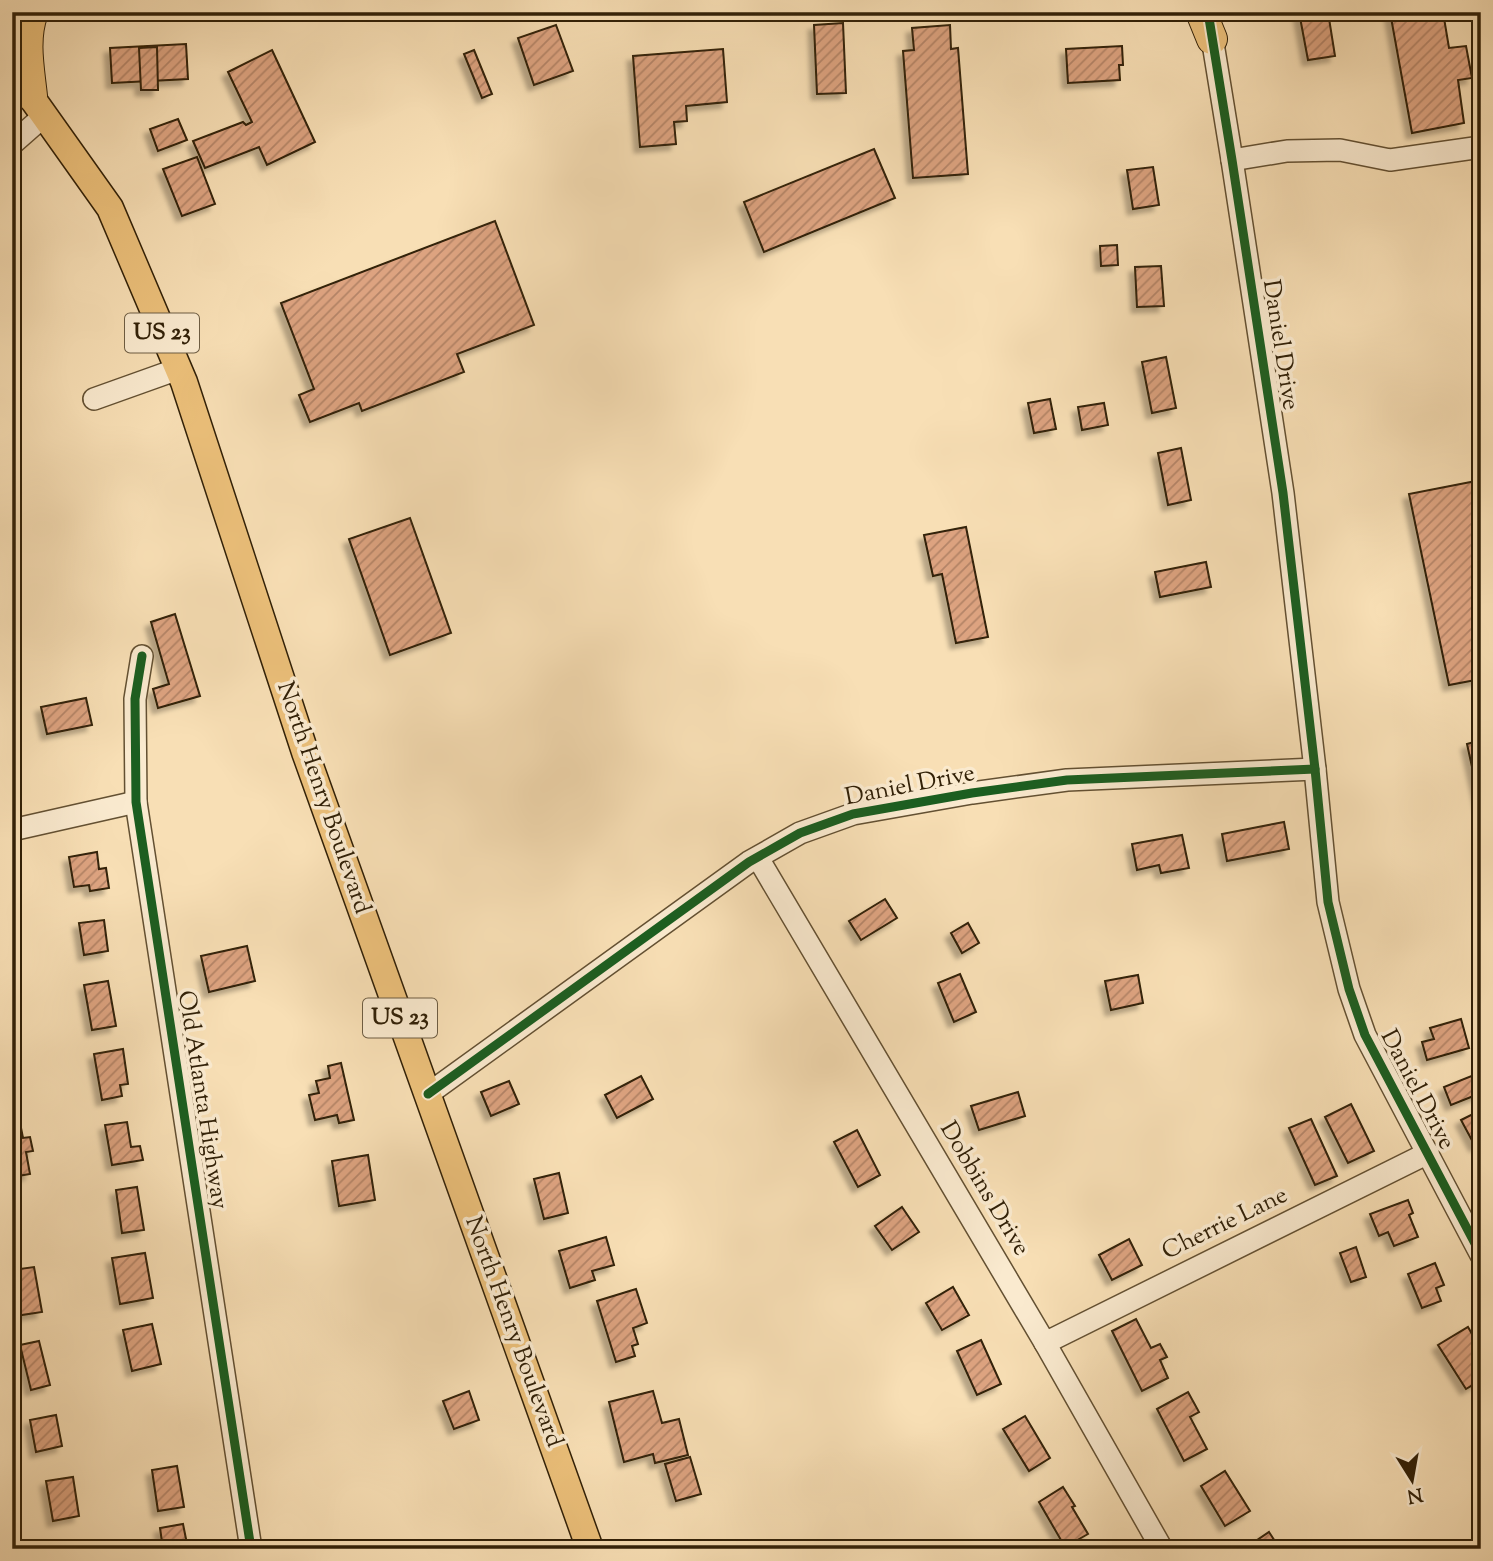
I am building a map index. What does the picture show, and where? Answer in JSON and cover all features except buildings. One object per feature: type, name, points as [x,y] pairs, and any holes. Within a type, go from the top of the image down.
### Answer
[{"type":"highway","points":[[33,12],[28,25],[27,41],[39,106]]},
{"type":"main road","name":"North Henry Boulevard","points":[[12,69],[110,208],[184,382],[305,752],[590,1549]]},
{"type":"street","name":"Daniel Drive","points":[[1210,19],[1283,493],[1328,902],[1349,989],[1366,1035],[1481,1255]]},
{"type":"street","points":[[12,144],[39,106]]},
{"type":"street","points":[[1233,160],[1287,151],[1340,150],[1390,160],[1481,147]]},
{"type":"street","points":[[94,399],[178,369]]},
{"type":"street","name":"Old Atlanta Highway","points":[[142,656],[135,699],[136,802],[251,1549]]},
{"type":"street","name":"Daniel Drive","points":[[428,1094],[749,862],[800,833],[853,814],[1067,780],[1315,769]]},
{"type":"street","points":[[12,830],[136,802]]},
{"type":"street","name":"Dobbins Drive","points":[[758,858],[1045,1343],[1162,1549]]},
{"type":"street","name":"Cherrie Lane","points":[[1045,1343],[1428,1153]]},
{"type":"cycle path","points":[[1208,12],[1283,493],[1328,902],[1349,989],[1365,1035],[1481,1255]]},
{"type":"cycle path","points":[[142,656],[135,699],[136,802],[251,1549]]},
{"type":"cycle path","points":[[428,1094],[749,862],[800,833],[853,814],[1067,780],[1315,769]]}]
